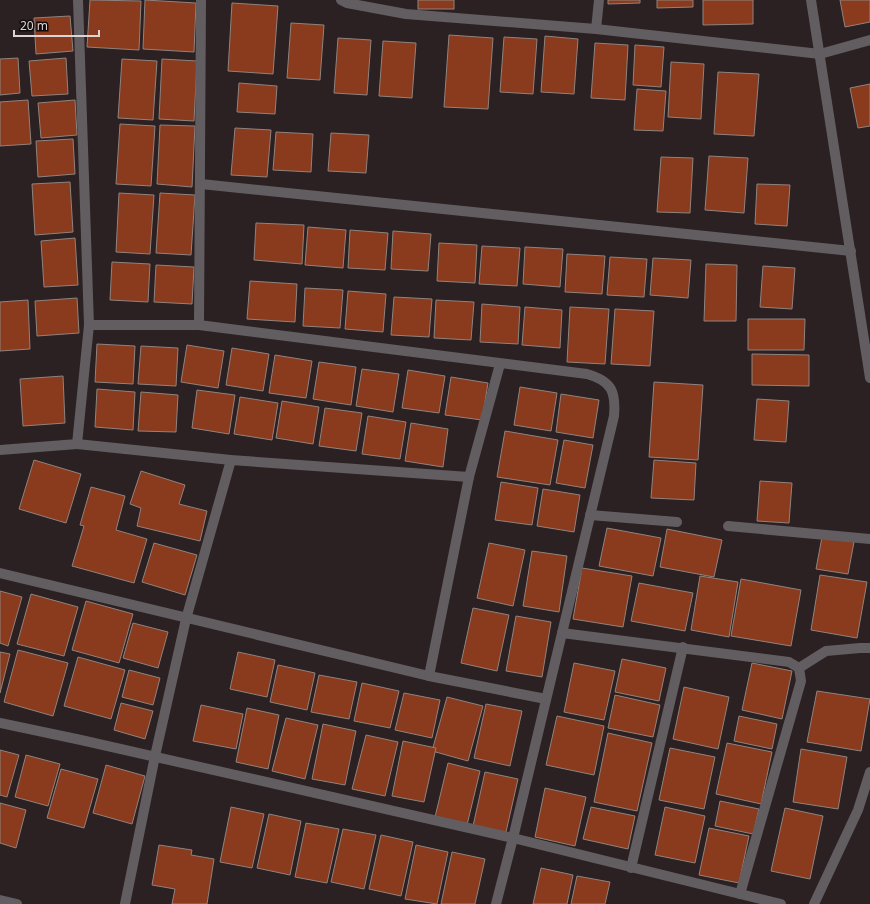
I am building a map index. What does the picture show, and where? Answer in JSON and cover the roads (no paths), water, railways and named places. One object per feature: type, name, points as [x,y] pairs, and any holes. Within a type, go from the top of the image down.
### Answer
[{"type":"street","points":[[77,444],[89,325],[78,0]]},
{"type":"street","points":[[199,325],[201,0]]},
{"type":"street","points":[[341,0],[348,3],[406,14],[596,29],[820,54],[870,40]]},
{"type":"street","points":[[596,29],[599,0]]},
{"type":"street","points":[[811,0],[834,156],[851,251],[870,378]]},
{"type":"street","points":[[201,184],[851,251]]},
{"type":"street","points":[[89,325],[199,325],[587,374],[601,378],[612,390],[616,399],[614,416],[546,699],[533,761],[496,904]]},
{"type":"street","points":[[429,676],[469,477],[500,364]]},
{"type":"street","points":[[0,450],[77,444],[230,460],[469,477]]},
{"type":"street","points":[[125,904],[155,756],[186,619],[230,460]]},
{"type":"street","points":[[590,515],[677,522]]},
{"type":"street","points":[[728,526],[870,538]]},
{"type":"street","points":[[0,573],[186,619],[429,676],[546,699]]},
{"type":"street","points":[[562,633],[683,647],[789,662],[800,668]]},
{"type":"street","points":[[631,868],[683,647]]},
{"type":"street","points":[[800,668],[826,651],[870,648]]},
{"type":"street","points":[[740,894],[801,681],[800,668]]},
{"type":"street","points":[[0,723],[155,756],[513,838],[781,904]]},
{"type":"street","points":[[814,904],[858,810],[870,772]]},
{"type":"street","points":[[0,900],[17,904]]}]
